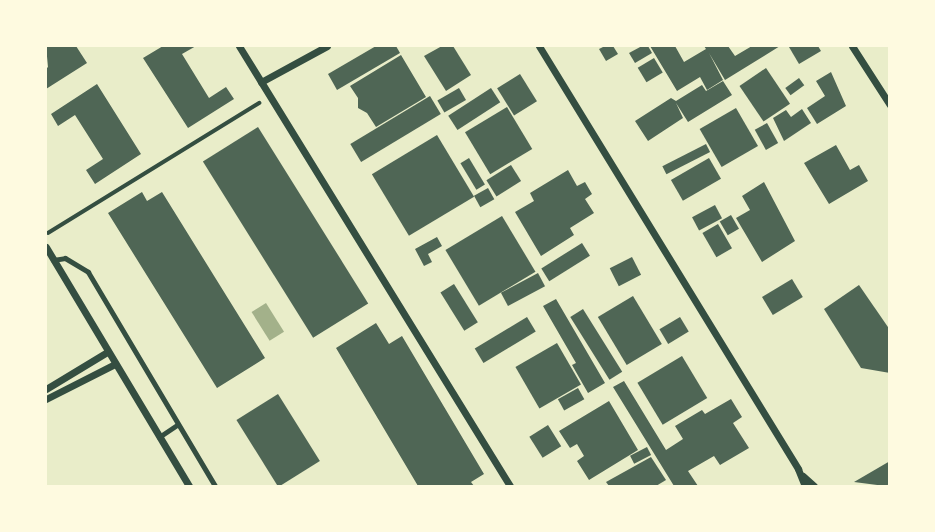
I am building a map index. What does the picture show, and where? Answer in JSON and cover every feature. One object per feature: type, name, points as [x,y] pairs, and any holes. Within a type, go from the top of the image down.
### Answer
[{"type":"street","points":[[239,46],[510,486]]},
{"type":"street","points":[[261,82],[327,46]]},
{"type":"street","points":[[538,46],[800,473],[805,486]]},
{"type":"street","points":[[852,46],[890,105]]},
{"type":"street","points":[[46,247],[190,486]]},
{"type":"street","points":[[46,389],[107,352]]},
{"type":"street","points":[[46,400],[115,364]]},
{"type":"street","points":[[800,473],[814,486]]},
{"type":"lane","points":[[53,260],[65,258],[88,272],[215,486]]},
{"type":"lane","points":[[159,437],[177,425]]},
{"type":"path","points":[[46,234],[270,96]]},
{"type":"shaded area","points":[[266,303],[284,332],[270,341],[252,312]]},
{"type":"building","points":[[46,46],[76,46],[87,63],[46,89]]},
{"type":"building","points":[[163,46],[196,46],[182,54],[209,98],[226,87],[234,99],[188,128],[143,58]]},
{"type":"building","points":[[376,46],[396,46],[400,53],[337,90],[328,74]]},
{"type":"building","points":[[442,46],[453,46],[471,75],[446,91],[424,56]]},
{"type":"building","points":[[613,46],[618,54],[606,61],[599,49]]},
{"type":"building","points":[[648,46],[652,53],[635,63],[629,53]]},
{"type":"building","points":[[650,46],[675,46],[684,62],[706,49],[704,46],[728,46],[735,56],[752,46],[780,46],[725,80],[709,53],[723,80],[707,90],[700,77],[677,91]]},
{"type":"building","points":[[818,46],[821,51],[799,64],[789,47]]},
{"type":"building","points":[[401,55],[426,97],[376,127],[367,113],[358,108],[358,98],[350,86]]},
{"type":"building","points":[[654,58],[663,73],[646,82],[638,68]]},
{"type":"building","points":[[766,68],[790,104],[764,122],[739,86]]},
{"type":"building","points":[[831,72],[846,106],[817,124],[807,108],[825,96],[816,81]]},
{"type":"building","points":[[520,74],[537,101],[514,115],[497,88]]},
{"type":"building","points":[[799,78],[804,85],[791,95],[785,88]]},
{"type":"building","points":[[723,81],[732,95],[688,122],[676,103],[683,118],[648,141],[635,121],[671,98],[676,101],[702,85],[706,91]]},
{"type":"building","points":[[97,84],[141,154],[95,184],[86,170],[103,159],[75,115],[58,126],[51,114]]},
{"type":"building","points":[[459,88],[466,100],[444,113],[437,100]]},
{"type":"building","points":[[491,88],[500,102],[457,130],[448,116]]},
{"type":"building","points":[[430,96],[441,114],[361,162],[350,144]]},
{"type":"building","points":[[507,107],[532,149],[490,174],[465,132]]},
{"type":"building","points":[[736,108],[758,146],[722,167],[700,129]]},
{"type":"building","points":[[802,109],[811,123],[784,141],[773,118],[786,110],[791,117]]},
{"type":"building","points":[[767,123],[778,143],[766,150],[755,130]]},
{"type":"building","points":[[258,127],[368,303],[313,338],[203,161]]},
{"type":"building","points":[[437,135],[474,197],[409,236],[372,174]]},
{"type":"building","points":[[706,144],[710,152],[666,174],[662,166]]},
{"type":"building","points":[[836,145],[850,170],[859,165],[868,181],[829,204],[804,163]]},
{"type":"building","points":[[469,158],[485,185],[476,190],[460,163]]},
{"type":"building","points":[[709,158],[721,179],[683,201],[671,180]]},
{"type":"building","points":[[511,165],[521,181],[496,196],[486,180]]},
{"type":"building","points":[[568,170],[577,186],[585,182],[592,194],[585,199],[594,213],[570,228],[574,235],[541,256],[515,212],[534,201],[530,193]]},
{"type":"building","points":[[764,182],[795,241],[762,262],[736,218],[750,210],[742,196]]},
{"type":"building","points":[[488,188],[494,199],[480,207],[474,196]]},
{"type":"building","points":[[142,192],[147,201],[162,192],[265,358],[217,388],[108,213]]},
{"type":"building","points":[[715,205],[722,218],[699,230],[692,217]]},
{"type":"building","points":[[731,215],[739,229],[728,235],[720,222]]},
{"type":"building","points":[[502,216],[535,272],[479,306],[445,250]]},
{"type":"building","points":[[718,224],[732,248],[716,257],[702,233]]},
{"type":"building","points":[[437,237],[442,246],[428,254],[432,262],[424,266],[415,249]]},
{"type":"building","points":[[582,243],[590,256],[549,281],[541,268]]},
{"type":"building","points":[[632,257],[641,275],[619,286],[610,268]]},
{"type":"building","points":[[538,273],[545,286],[508,306],[501,293]]},
{"type":"building","points":[[792,279],[803,297],[773,315],[762,297]]},
{"type":"building","points":[[454,284],[478,322],[464,331],[440,292]]},
{"type":"building","points":[[859,285],[890,330],[890,373],[861,368],[824,309]]},
{"type":"building","points":[[633,296],[662,344],[627,365],[598,317]]},
{"type":"building","points":[[556,299],[605,383],[588,393],[572,365],[576,363],[543,306]]},
{"type":"building","points":[[583,309],[622,372],[609,380],[570,317]]},
{"type":"building","points":[[527,317],[536,332],[483,363],[475,348]]},
{"type":"building","points":[[680,317],[689,332],[668,344],[659,329]]},
{"type":"building","points":[[376,323],[389,344],[402,336],[484,474],[471,482],[474,486],[418,486],[336,348]]},
{"type":"building","points":[[557,343],[581,385],[539,409],[515,367]]},
{"type":"building","points":[[682,356],[707,398],[663,425],[637,383]]},
{"type":"building","points":[[624,381],[666,450],[683,439],[675,426],[702,410],[705,414],[731,399],[742,417],[733,423],[749,448],[720,465],[714,456],[688,471],[698,486],[674,486],[613,387]]},
{"type":"building","points":[[578,388],[584,399],[564,411],[558,399]]},
{"type":"building","points":[[278,394],[320,461],[278,486],[236,420]]},
{"type":"building","points":[[609,401],[638,450],[589,480],[577,461],[584,456],[577,444],[570,448],[559,431]]},
{"type":"building","points":[[548,425],[561,446],[543,458],[529,437]]},
{"type":"building","points":[[647,447],[651,455],[634,464],[630,456]]},
{"type":"building","points":[[651,457],[666,480],[656,486],[609,486],[606,482]]},
{"type":"building","points":[[890,461],[890,484],[885,486],[854,482]]}]
